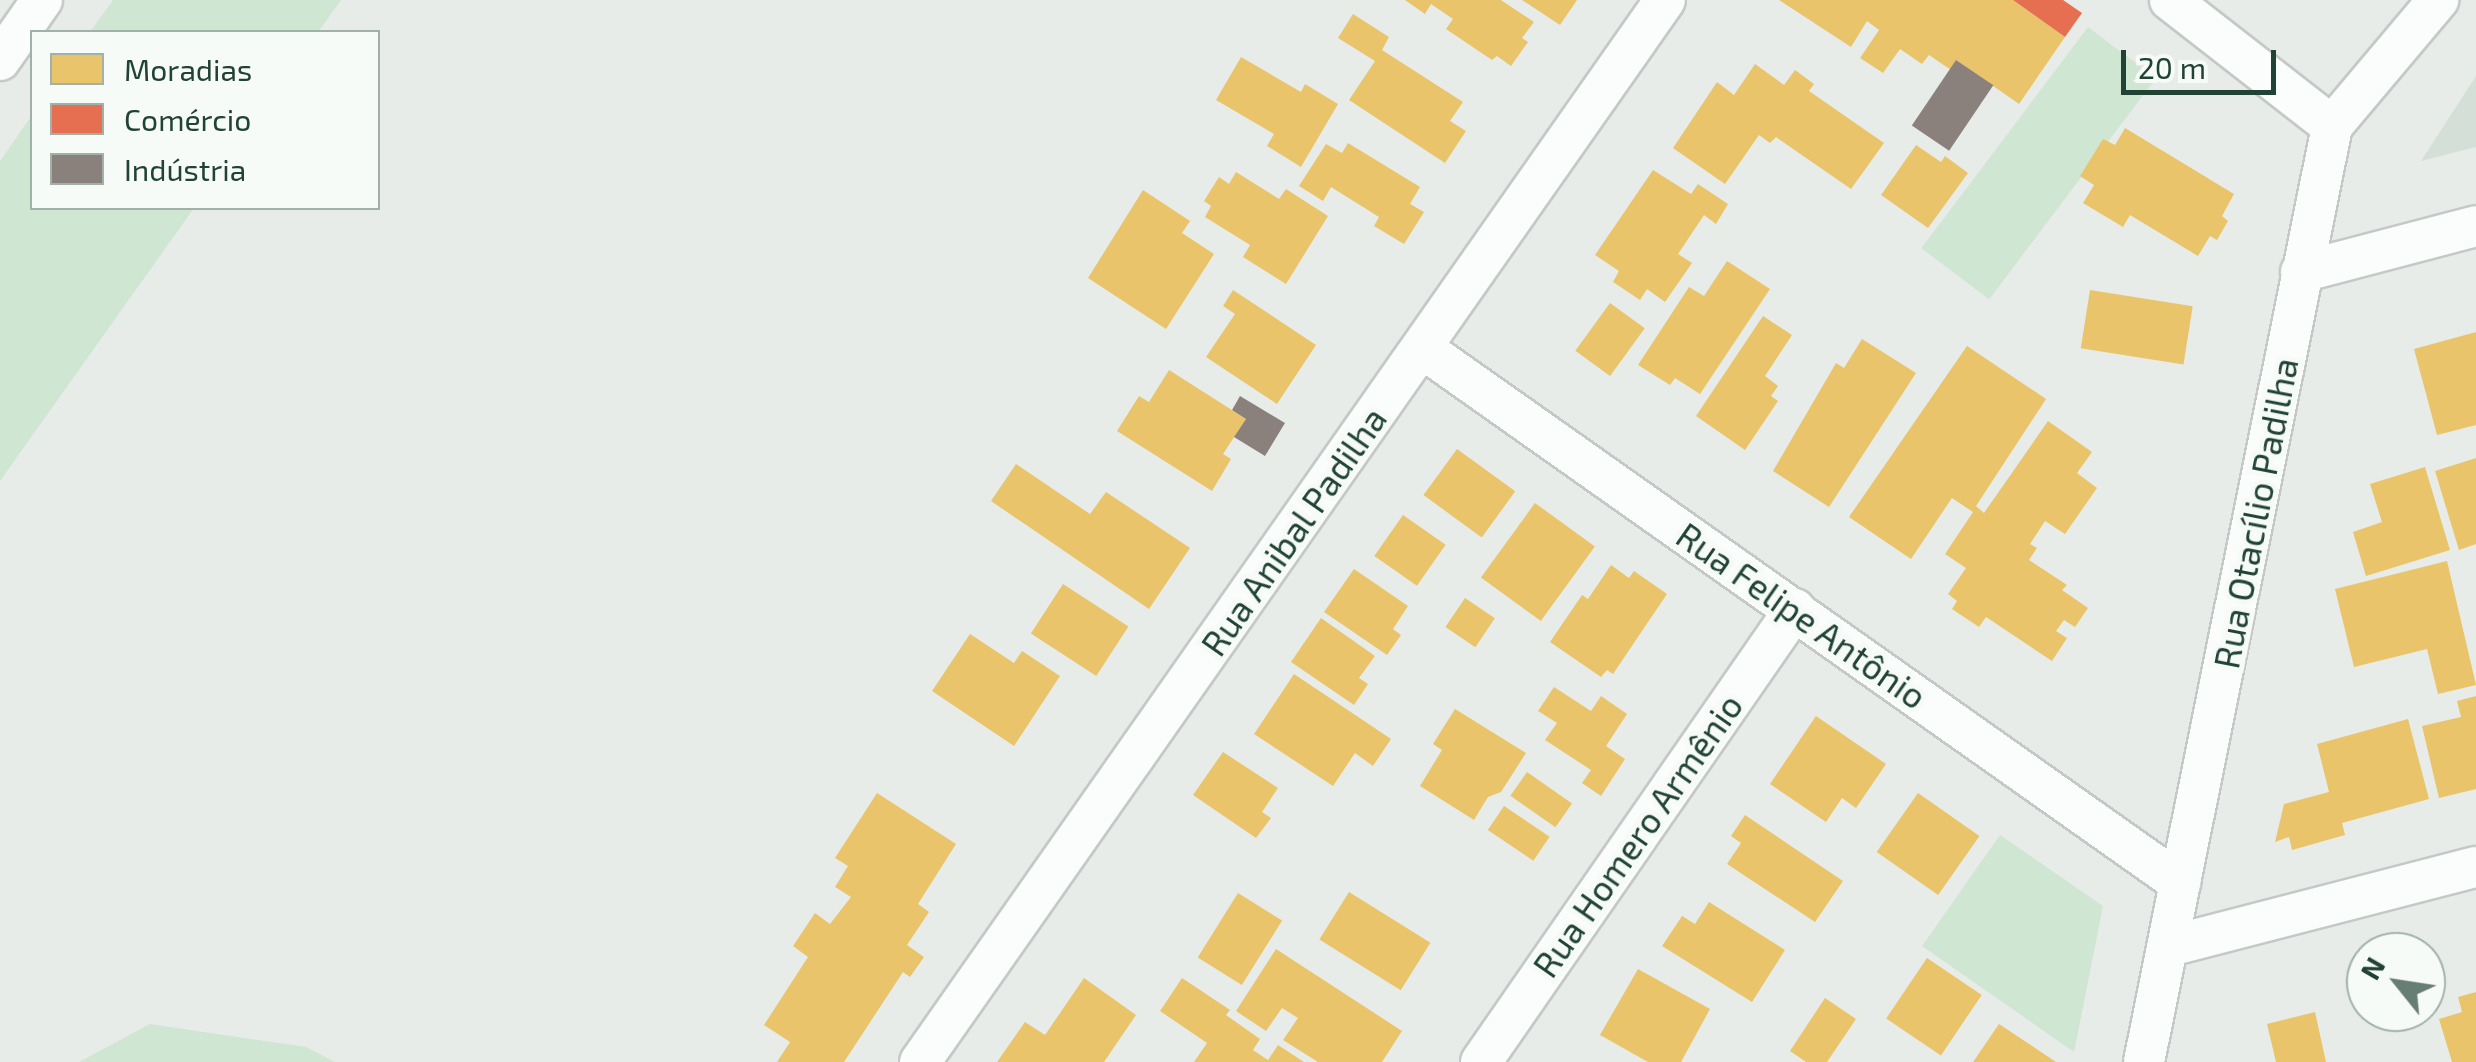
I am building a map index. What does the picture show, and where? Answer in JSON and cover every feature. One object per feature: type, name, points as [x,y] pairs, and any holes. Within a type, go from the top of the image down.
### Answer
[{"type":"street","points":[[0,60],[42,0]]},
{"type":"street","name":"Rua Anibal Padilha","points":[[920,1062],[1665,0]]},
{"type":"street","points":[[2170,0],[2332,126]]},
{"type":"street","name":"Rua Otacílio Padilha","points":[[2144,1062],[2332,126],[2438,0]]},
{"type":"street","points":[[2301,272],[2476,226]]},
{"type":"street","name":"Rua Felipe Antônio","points":[[1422,348],[2180,883]]},
{"type":"street","name":"Rua Homero Armênio","points":[[1480,1062],[1795,610]]},
{"type":"street","points":[[2170,946],[2476,866]]},
{"type":"shaded area","points":[[2476,76],[2476,147],[2421,161]]},
{"type":"green space","points":[[113,0],[341,0],[319,30],[91,30]]},
{"type":"green space","points":[[2088,27],[2156,78],[1989,299],[1921,248]]},
{"type":"green space","points":[[30,118],[30,210],[193,210],[0,481],[0,161]]},
{"type":"green space","points":[[2000,835],[2103,906],[2074,1052],[1922,946]]},
{"type":"green space","points":[[150,1024],[306,1047],[335,1062],[79,1062]]},
{"type":"building: Moradias","points":[[1405,0],[1501,0],[1534,22],[1522,38],[1528,42],[1511,66],[1497,56],[1492,60],[1446,29],[1453,19],[1431,4],[1425,14]]},
{"type":"building: Moradias","points":[[1522,0],[1577,0],[1560,25]]},
{"type":"building: Moradias","points":[[1779,0],[2013,0],[2065,37],[2019,104],[1956,60],[1951,70],[1929,55],[1922,64],[1900,49],[1883,73],[1860,58],[1879,30],[1867,21],[1851,47]]},
{"type":"building: Moradias","points":[[1353,14],[1389,37],[1382,50],[1463,102],[1450,121],[1466,131],[1445,163],[1349,100],[1375,61],[1338,38]]},
{"type":"building: Moradias","points":[[1241,57],[1301,92],[1305,84],[1338,104],[1301,167],[1267,146],[1274,134],[1216,100]]},
{"type":"building: Moradias","points":[[1755,64],[1784,85],[1795,70],[1814,84],[1809,91],[1884,143],[1851,189],[1776,137],[1770,143],[1759,135],[1725,184],[1673,148],[1717,82],[1734,95]]},
{"type":"building: Moradias","points":[[2125,128],[2234,194],[2222,216],[2228,221],[2217,240],[2210,236],[2198,256],[2130,215],[2123,227],[2083,203],[2094,185],[2080,176],[2103,139],[2115,145]]},
{"type":"building: Moradias","points":[[1348,143],[1420,187],[1410,204],[1424,212],[1404,244],[1374,226],[1379,217],[1331,187],[1323,201],[1299,186],[1326,144],[1342,153]]},
{"type":"building: Moradias","points":[[1916,145],[1941,162],[1945,156],[1968,173],[1928,228],[1881,195]]},
{"type":"building: Moradias","points":[[1653,170],[1691,194],[1698,184],[1728,204],[1716,224],[1704,215],[1678,254],[1692,263],[1665,302],[1647,289],[1640,300],[1613,282],[1619,271],[1595,255]]},
{"type":"building: Moradias","points":[[1236,172],[1279,199],[1286,189],[1328,216],[1286,284],[1243,257],[1250,245],[1205,217],[1211,206],[1204,201],[1219,177],[1229,184]]},
{"type":"building: Moradias","points":[[1143,190],[1190,221],[1182,233],[1214,254],[1166,329],[1088,278]]},
{"type":"building: Moradias","points":[[1727,261],[1770,289],[1700,394],[1675,378],[1670,385],[1638,365],[1689,287],[1704,296]]},
{"type":"building: Moradias","points":[[1233,290],[1316,345],[1277,404],[1206,357],[1235,314],[1223,306]]},
{"type":"building: Moradias","points":[[2090,290],[2193,306],[2183,365],[2081,348]]},
{"type":"building: Moradias","points":[[1610,303],[1645,328],[1610,376],[1575,351]]},
{"type":"building: Moradias","points":[[1763,316],[1792,335],[1765,376],[1778,386],[1771,396],[1778,401],[1745,450],[1696,416]]},
{"type":"building: Moradias","points":[[2476,332],[2476,425],[2437,435],[2414,349]]},
{"type":"building: Moradias","points":[[1862,339],[1916,373],[1829,507],[1773,471],[1836,363],[1844,368]]},
{"type":"building: Moradias","points":[[1967,346],[2046,399],[1976,506],[1984,513],[2048,421],[2092,452],[2077,473],[2097,488],[2065,534],[2045,521],[2030,544],[2037,548],[2029,560],[2067,585],[2062,590],[2088,608],[2075,627],[2064,620],[2056,631],[2067,638],[2052,661],[1986,617],[1979,627],[1952,609],[1957,601],[1948,594],[1966,568],[1945,554],[1973,512],[1952,498],[1911,559],[1849,517]]},
{"type":"building: Moradias","points":[[1169,370],[1246,419],[1223,454],[1231,459],[1212,491],[1117,431],[1139,396],[1149,402]]},
{"type":"building: Moradias","points":[[1457,449],[1515,491],[1482,537],[1423,495]]},
{"type":"building: Moradias","points":[[2476,458],[2476,544],[2459,550],[2435,471]]},
{"type":"building: Moradias","points":[[1016,464],[1090,514],[1106,492],[1190,548],[1149,609],[991,501]]},
{"type":"building: Moradias","points":[[2425,467],[2450,550],[2366,576],[2353,532],[2382,522],[2370,484]]},
{"type":"building: Moradias","points":[[1535,503],[1595,546],[1541,621],[1481,577]]},
{"type":"building: Moradias","points":[[1403,515],[1446,545],[1417,586],[1374,556]]},
{"type":"building: Moradias","points":[[2447,561],[2476,685],[2438,694],[2427,649],[2354,667],[2335,589]]},
{"type":"building: Moradias","points":[[1611,565],[1629,578],[1634,571],[1667,594],[1613,674],[1607,670],[1601,677],[1550,642],[1582,595],[1588,599]]},
{"type":"building: Moradias","points":[[1354,569],[1408,606],[1393,629],[1401,635],[1387,655],[1324,612]]},
{"type":"building: Moradias","points":[[1063,584],[1128,626],[1096,676],[1031,633]]},
{"type":"building: Moradias","points":[[1465,598],[1495,618],[1475,647],[1445,627]]},
{"type":"building: Moradias","points":[[1321,618],[1375,656],[1359,678],[1368,684],[1354,705],[1291,662]]},
{"type":"building: Moradias","points":[[970,634],[1014,663],[1022,651],[1060,676],[1014,746],[932,691]]},
{"type":"building: Moradias","points":[[1294,674],[1391,739],[1373,766],[1355,753],[1333,786],[1254,734]]},
{"type":"building: Moradias","points":[[1554,687],[1591,711],[1601,696],[1627,714],[1606,746],[1625,759],[1601,796],[1582,783],[1591,770],[1545,740],[1557,723],[1538,711]]},
{"type":"building: Moradias","points":[[2476,696],[2476,789],[2439,798],[2422,726],[2461,717],[2457,701]]},
{"type":"building: Moradias","points":[[1455,709],[1526,753],[1501,792],[1488,797],[1474,820],[1420,786],[1442,750],[1433,744]]},
{"type":"building: Moradias","points":[[1816,716],[1886,764],[1856,808],[1842,798],[1826,822],[1770,784]]},
{"type":"building: Moradias","points":[[2408,719],[2429,799],[2342,823],[2345,835],[2292,850],[2289,837],[2275,842],[2284,804],[2329,792],[2317,744]]},
{"type":"building: Moradias","points":[[1223,752],[1278,788],[1262,812],[1271,818],[1256,838],[1193,795]]},
{"type":"building: Moradias","points":[[1527,772],[1572,804],[1555,827],[1510,796]]},
{"type":"building: Moradias","points":[[877,793],[956,844],[918,904],[929,912],[907,945],[924,957],[910,977],[903,972],[844,1062],[777,1062],[790,1042],[764,1025],[808,957],[793,946],[815,913],[830,924],[851,897],[835,887],[848,866],[835,858]]},
{"type":"building: Moradias","points":[[1918,793],[1979,836],[1938,895],[1877,852]]},
{"type":"building: Moradias","points":[[1504,806],[1550,837],[1533,861],[1488,830]]},
{"type":"building: Moradias","points":[[1745,815],[1843,881],[1815,922],[1727,864],[1741,843],[1731,836]]},
{"type":"building: Moradias","points":[[1349,892],[1430,943],[1401,990],[1319,939]]},
{"type":"building: Moradias","points":[[1238,893],[1282,921],[1242,985],[1198,957]]},
{"type":"building: Moradias","points":[[1709,902],[1785,950],[1752,1002],[1662,946],[1682,916],[1695,924]]},
{"type":"building: Moradias","points":[[1276,949],[1402,1031],[1382,1062],[1318,1062],[1283,1040],[1298,1018],[1282,1008],[1266,1031],[1236,1011]]},
{"type":"building: Moradias","points":[[1927,958],[1982,995],[1941,1055],[1886,1019]]},
{"type":"building: Moradias","points":[[1638,969],[1710,1009],[1681,1062],[1648,1062],[1600,1035]]},
{"type":"building: Moradias","points":[[1084,978],[1136,1015],[1104,1062],[997,1062],[1025,1022],[1045,1035]]},
{"type":"building: Moradias","points":[[1182,978],[1230,1010],[1226,1015],[1260,1039],[1253,1050],[1268,1060],[1278,1045],[1304,1062],[1194,1062],[1207,1043],[1160,1011]]},
{"type":"building: Moradias","points":[[2476,992],[2476,1062],[2452,1062],[2443,1032],[2446,1032],[2446,1017],[2462,1012],[2458,997]]},
{"type":"building: Moradias","points":[[1825,998],[1856,1019],[1827,1062],[1806,1062],[1790,1051]]},
{"type":"building: Moradias","points":[[2315,1012],[2326,1062],[2276,1062],[2267,1024]]},
{"type":"building: Moradias","points":[[1999,1024],[2056,1062],[1973,1062]]},
{"type":"building: Comércio","points":[[2013,0],[2063,0],[2082,13],[2065,37]]},
{"type":"building: Indústria","points":[[1956,60],[1993,85],[1949,151],[1912,125]]},
{"type":"building: Indústria","points":[[1240,396],[1285,423],[1265,456],[1234,437],[1246,419],[1232,410]]}]
